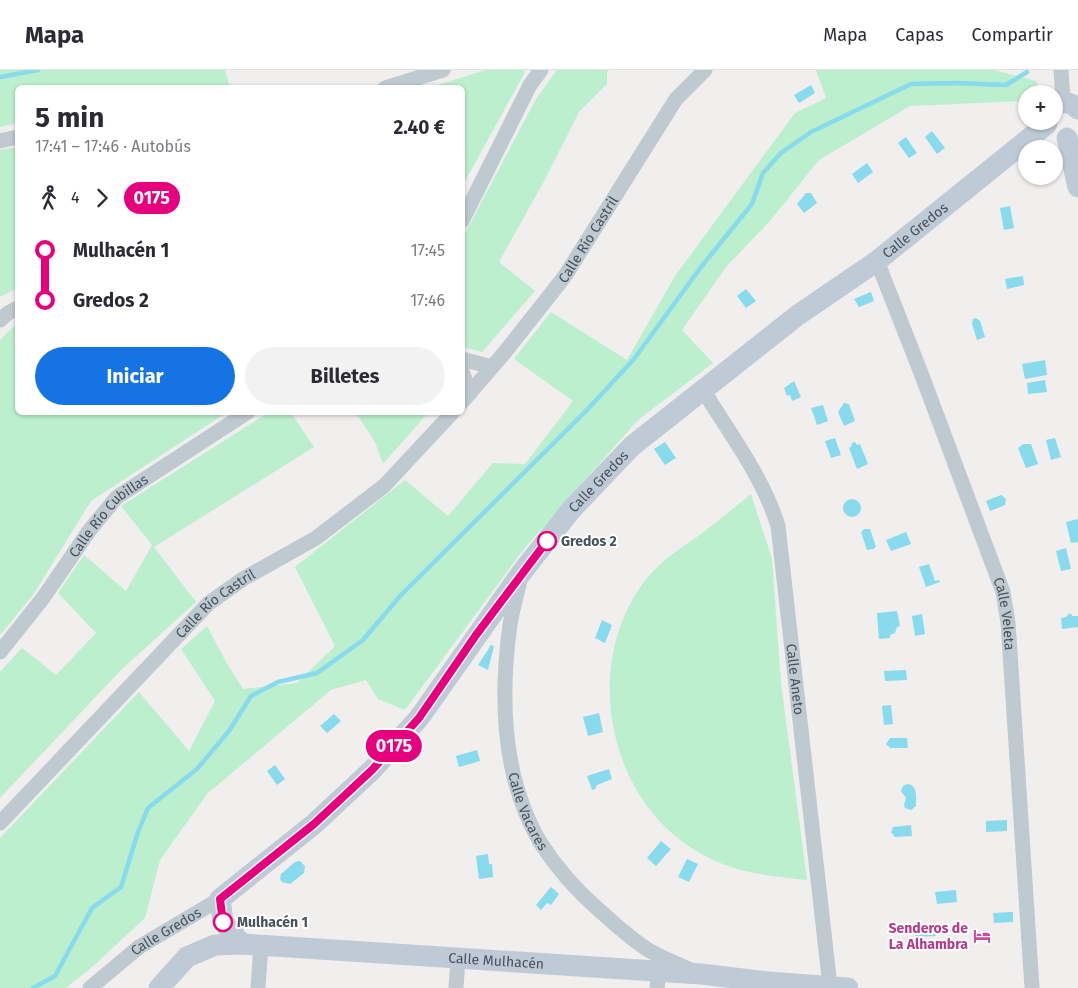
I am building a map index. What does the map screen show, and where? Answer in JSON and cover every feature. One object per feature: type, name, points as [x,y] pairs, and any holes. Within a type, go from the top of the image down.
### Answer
[{"type":"street","points":[[395,85],[443,70]]},
{"type":"street","points":[[465,215],[530,85],[541,70]]},
{"type":"street","name":"Calle Río Castril","points":[[466,398],[565,276],[676,99],[705,70]]},
{"type":"street","points":[[1060,85],[1061,70]]},
{"type":"street","name":"Calle Gredos","points":[[90,988],[138,946],[220,899],[314,824],[372,770],[419,718],[522,572],[571,510],[632,446],[798,314],[877,261],[1037,130]]},
{"type":"street","points":[[1054,130],[1053,133],[1057,136],[1072,134],[1078,187]]},
{"type":"street","points":[[0,141],[15,138]]},
{"type":"street","name":"Calle Veleta","points":[[877,261],[921,372],[1003,592],[1009,632],[1032,988]]},
{"type":"street","points":[[465,360],[492,367]]},
{"type":"street","name":"Calle Aneto","points":[[703,390],[755,475],[772,506],[778,526],[839,987]]},
{"type":"street","name":"Calle Río Cubillas","points":[[0,652],[42,598],[89,531],[117,497],[243,415]]},
{"type":"street","name":"Calle Río Castril","points":[[0,823],[209,603],[243,578],[316,538],[384,486],[450,415]]},
{"type":"street","name":"Calle Vacares","points":[[522,572],[510,622],[504,674],[505,715],[510,758],[518,790],[530,822],[559,868],[585,897],[609,919],[650,951],[701,974]]},
{"type":"street","points":[[220,899],[223,922],[252,944],[258,988]]},
{"type":"street","name":"Calle Mulhacén","points":[[159,988],[187,957],[215,945],[252,944],[458,959],[658,980],[701,974],[768,982],[839,987]]},
{"type":"street","points":[[456,988],[458,959]]},
{"type":"green space","points":[[0,70],[225,70],[229,85],[15,85],[15,123],[0,127]]},
{"type":"green space","points":[[486,70],[524,70],[525,72],[465,181],[465,85],[437,85]]},
{"type":"green space","points":[[557,70],[609,70],[607,72],[607,84],[579,112],[543,183],[499,262],[535,291],[482,352],[465,348],[465,233],[536,99]]},
{"type":"green space","points":[[816,70],[994,70],[1036,81],[1038,85],[1018,85],[1018,101],[910,106],[819,160],[770,221],[726,267],[682,330],[713,363],[638,420],[523,550],[405,710],[378,699],[366,680],[331,690],[207,794],[160,860],[145,918],[91,968],[66,988],[0,988],[0,838],[139,692],[189,751],[215,701],[181,649],[207,626],[243,689],[297,683],[335,646],[295,567],[405,480],[448,516],[493,463],[525,464],[573,401],[514,359],[551,312],[627,360],[675,276],[795,113],[826,98]]},
{"type":"green space","points":[[15,147],[15,289],[0,297],[0,150]]},
{"type":"green space","points":[[15,325],[15,415],[223,415],[91,501],[33,595],[0,635],[0,340]]},
{"type":"green space","points":[[265,415],[292,415],[314,447],[154,547],[196,602],[121,670],[0,798],[0,672],[22,648],[56,675],[96,633],[58,593],[84,555],[126,591],[152,545],[121,506]]},
{"type":"green space","points":[[357,415],[426,415],[383,464],[375,442]]},
{"type":"green space","points":[[751,494],[772,559],[781,683],[807,880],[764,875],[725,865],[698,852],[668,830],[644,801],[626,769],[614,733],[610,696],[612,658],[622,622],[639,589],[664,561]]},
{"type":"water","points":[[811,85],[815,93],[799,103],[794,95]]},
{"type":"water","points":[[932,131],[945,148],[937,154],[925,137]]},
{"type":"water","points":[[906,137],[917,153],[909,158],[898,143]]},
{"type":"water","points":[[867,163],[873,172],[858,183],[852,174]]},
{"type":"water","points":[[806,193],[811,193],[817,203],[804,213],[797,204]]},
{"type":"water","points":[[1010,206],[1014,228],[1004,230],[1000,208]]},
{"type":"water","points":[[1023,276],[1024,285],[1007,289],[1005,279]]},
{"type":"water","points":[[746,289],[756,301],[746,308],[737,296]]},
{"type":"water","points":[[871,292],[874,301],[859,307],[854,299]]},
{"type":"water","points":[[976,318],[980,321],[985,337],[977,340],[972,324],[973,319]]},
{"type":"water","points":[[1045,360],[1047,375],[1025,379],[1022,364]]},
{"type":"water","points":[[1045,380],[1047,392],[1028,394],[1027,383]]},
{"type":"water","points":[[794,381],[801,397],[792,401],[790,395],[787,396],[784,388]]},
{"type":"water","points":[[844,403],[849,404],[855,421],[844,426],[838,412]]},
{"type":"water","points":[[823,405],[828,421],[817,425],[811,408]]},
{"type":"water","points":[[835,438],[841,455],[831,458],[825,441]]},
{"type":"water","points":[[1055,438],[1061,457],[1051,460],[1046,440]]},
{"type":"water","points":[[665,442],[676,458],[665,465],[654,449]]},
{"type":"water","points":[[855,442],[857,445],[860,444],[868,464],[857,469],[849,448]]},
{"type":"water","points":[[1023,444],[1031,444],[1038,464],[1026,468],[1018,448]]},
{"type":"water","points":[[1001,495],[1006,499],[1005,505],[990,511],[986,501]]},
{"type":"water","points":[[848,499],[856,499],[861,504],[859,515],[848,517],[843,512],[843,504]]},
{"type":"water","points":[[1078,519],[1078,542],[1071,543],[1066,522]]},
{"type":"water","points":[[864,529],[870,529],[876,547],[873,549],[867,550],[861,532]]},
{"type":"water","points":[[906,532],[911,544],[891,551],[886,540]]},
{"type":"water","points":[[1066,548],[1071,569],[1061,571],[1056,551]]},
{"type":"water","points":[[929,564],[935,581],[939,580],[940,582],[926,587],[919,567]]},
{"type":"water","points":[[897,611],[900,626],[897,627],[895,633],[890,635],[890,638],[879,639],[877,613]]},
{"type":"water","points":[[1070,613],[1073,616],[1078,616],[1078,627],[1062,629],[1061,618],[1066,617]]},
{"type":"water","points":[[922,614],[925,634],[915,636],[912,616]]},
{"type":"water","points":[[602,620],[612,625],[605,643],[595,638]]},
{"type":"water","points":[[491,645],[494,646],[488,670],[478,665]]},
{"type":"water","points":[[906,670],[907,680],[885,681],[884,671]]},
{"type":"water","points":[[891,705],[893,724],[884,725],[882,706]]},
{"type":"water","points":[[599,713],[603,732],[588,736],[583,717]]},
{"type":"water","points":[[334,714],[341,721],[327,733],[320,726]]},
{"type":"water","points":[[890,738],[907,738],[908,748],[890,748],[886,744]]},
{"type":"water","points":[[477,750],[480,761],[459,767],[456,756]]},
{"type":"water","points":[[275,765],[285,779],[277,785],[267,771]]},
{"type":"water","points":[[609,769],[612,779],[597,785],[592,790],[587,776]]},
{"type":"water","points":[[911,785],[916,792],[916,806],[911,810],[905,808],[906,798],[901,791],[903,786]]},
{"type":"water","points":[[1007,820],[1007,831],[986,832],[986,821]]},
{"type":"water","points":[[911,825],[912,836],[894,837],[891,833],[893,827]]},
{"type":"water","points":[[661,841],[671,849],[656,866],[647,858]]},
{"type":"water","points":[[488,854],[489,864],[492,864],[493,877],[479,879],[476,856]]},
{"type":"water","points":[[687,859],[698,864],[689,882],[678,877]]},
{"type":"water","points":[[300,861],[305,866],[304,873],[290,884],[282,882],[280,879],[281,874],[295,862]]},
{"type":"water","points":[[551,887],[559,894],[551,905],[547,903],[541,910],[536,905]]},
{"type":"water","points":[[956,890],[957,902],[937,904],[935,892]]},
{"type":"water","points":[[1013,912],[1013,922],[994,923],[993,913]]},
{"type":"water","points":[[935,926],[936,936],[915,937],[915,927]]},
{"type":"waterway","points":[[0,77],[38,70]]},
{"type":"waterway","points":[[33,988],[55,976],[92,908],[121,887],[138,832],[148,808],[197,769],[229,731],[251,696],[278,682],[317,673],[363,640],[400,596],[586,411],[634,359],[701,267],[752,204],[763,173],[781,153],[811,132],[911,84],[1006,85],[1027,72]]},
{"type":"bus line","name":"0175","points":[[223,922],[220,899],[314,824],[372,770],[419,718],[476,635],[547,541]]},
{"type":"place","name":"Gredos 2","points":[[547,541]]},
{"type":"place","name":"Mulhacén 1","points":[[223,922]]},
{"type":"place","name":"Senderos de La Alhambra","points":[[982,936]]}]
